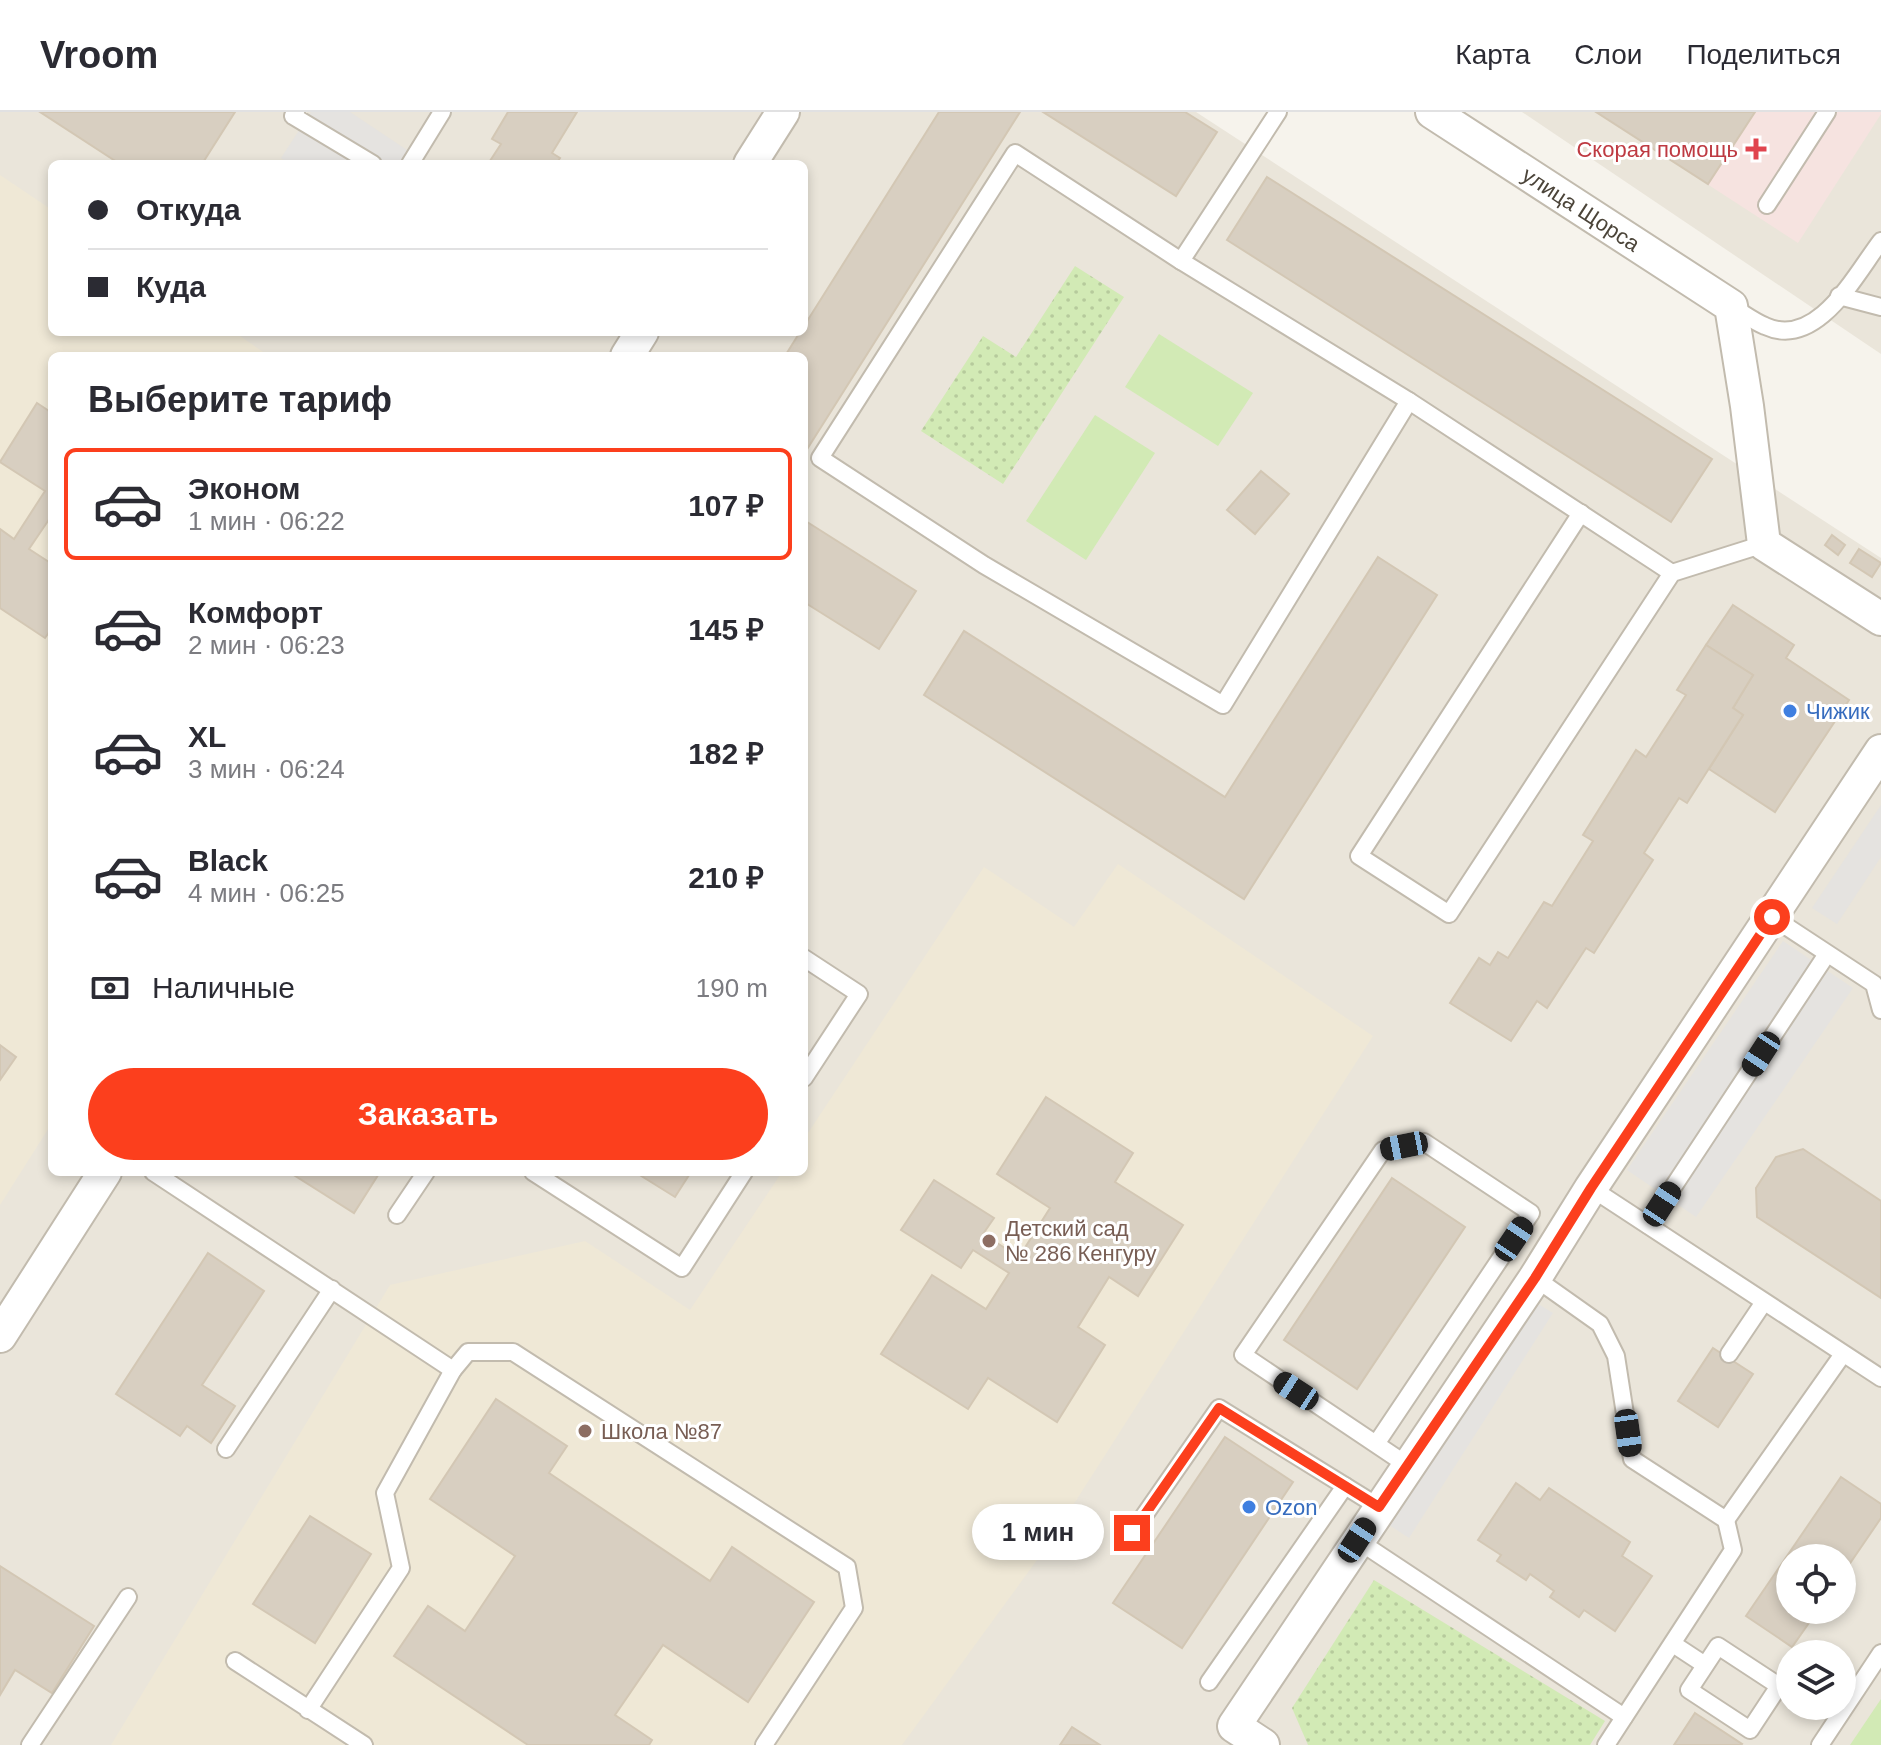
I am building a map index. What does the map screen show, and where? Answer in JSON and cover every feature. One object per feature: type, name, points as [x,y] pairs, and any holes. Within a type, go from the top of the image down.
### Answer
[{"type":"street","points":[[753,160],[783,112]]},
{"type":"street","name":"улица Щорса","points":[[1432,112],[1731,306]]},
{"type":"street","points":[[1731,306],[1764,544],[1881,619]]},
{"type":"street","points":[[1263,1745],[1231,1731],[1535,1278],[1591,1188],[1881,751]]},
{"type":"street","points":[[0,1336],[102,1176]]},
{"type":"lane","points":[[296,112],[293,116],[366,160]]},
{"type":"lane","points":[[412,160],[442,112]]},
{"type":"lane","points":[[1181,261],[1278,112]]},
{"type":"lane","points":[[1767,205],[1827,112]]},
{"type":"lane","points":[[1409,401],[1223,705],[984,565],[820,458],[1015,153],[1181,261],[1409,401],[1672,573]]},
{"type":"lane","points":[[1731,306],[1767,327],[1787,330],[1803,328],[1820,319],[1881,241]]},
{"type":"lane","points":[[1839,296],[1881,307]]},
{"type":"lane","points":[[1581,513],[1359,856],[1449,914],[1672,573],[1764,544]]},
{"type":"lane","points":[[1772,917],[1877,984],[1881,1010]]},
{"type":"lane","points":[[1648,1225],[1827,954]]},
{"type":"lane","points":[[808,961],[859,994],[808,1072]]},
{"type":"lane","points":[[1376,1444],[1531,1213],[1424,1142],[1383,1150],[1243,1355],[1407,1465]]},
{"type":"lane","points":[[159,1176],[453,1370]]},
{"type":"lane","points":[[397,1215],[423,1176]]},
{"type":"lane","points":[[539,1176],[682,1268],[741,1176]]},
{"type":"lane","points":[[1591,1188],[1881,1378]]},
{"type":"lane","points":[[1535,1278],[1600,1324],[1616,1356],[1632,1459],[1726,1520],[1733,1550],[1606,1745]]},
{"type":"lane","points":[[226,1449],[332,1289]]},
{"type":"lane","points":[[1729,1354],[1764,1302]]},
{"type":"lane","points":[[308,1710],[401,1568],[385,1493],[453,1370],[468,1352],[513,1352],[847,1567],[854,1608],[764,1745]]},
{"type":"lane","points":[[1726,1520],[1843,1354]]},
{"type":"lane","points":[[1132,1533],[1219,1408],[1379,1507]]},
{"type":"lane","points":[[1209,1682],[1345,1486]]},
{"type":"lane","points":[[1357,1540],[1624,1717]]},
{"type":"lane","points":[[30,1745],[128,1597]]},
{"type":"lane","points":[[1673,1644],[1705,1665]]},
{"type":"lane","points":[[1718,1646],[1779,1686],[1750,1730],[1689,1690],[1705,1665],[1718,1646]]},
{"type":"lane","points":[[1820,1745],[1881,1653]]},
{"type":"lane","points":[[235,1661],[364,1745]]},
{"type":"shaded area","points":[[0,112],[1196,112],[1881,558],[1881,1745],[0,1745]]},
{"type":"shaded area","points":[[311,112],[350,112],[410,152],[405,160],[281,158]]},
{"type":"shaded area","points":[[1522,112],[1881,112],[1881,354]]},
{"type":"shaded area","name":"Скорая помощь","points":[[1596,112],[1881,112],[1881,114],[1798,243]]},
{"type":"shaded area","points":[[0,175],[48,207],[48,336],[240,336],[263,352],[48,352],[48,1129],[0,1205]]},
{"type":"shaded area","points":[[1881,805],[1881,857],[1837,924],[1812,908]]},
{"type":"shaded area","points":[[1118,864],[1373,1036],[1045,1549],[902,1745],[111,1745],[390,1285],[585,1241],[690,1310],[779,1176],[808,1176],[808,1133],[984,867],[1074,927]]},
{"type":"shaded area","points":[[1783,941],[1853,988],[1696,1217],[1627,1170]]},
{"type":"shaded area","points":[[1530,1299],[1553,1313],[1409,1538],[1386,1523]]},
{"type":"green space","points":[[1075,266],[1124,297],[1003,484],[921,431],[983,336],[1016,357]]},
{"type":"green space","points":[[1159,334],[1253,393],[1218,446],[1125,387]]},
{"type":"green space","points":[[1095,415],[1155,453],[1086,560],[1026,521]]},
{"type":"green space","points":[[1374,1580],[1605,1721],[1590,1745],[1308,1745],[1292,1708]]},
{"type":"green space","points":[[1881,1699],[1881,1745],[1850,1745]]},
{"type":"building","points":[[40,112],[235,112],[205,160],[114,160]]},
{"type":"building","points":[[508,112],[577,112],[552,153],[559,160],[491,160],[501,144],[492,139]]},
{"type":"building","points":[[939,112],[1020,112],[808,448],[808,352],[788,352],[798,336],[808,336],[808,320]]},
{"type":"building","points":[[1043,112],[1185,112],[1217,132],[1176,196]]},
{"type":"building","points":[[1596,112],[1755,112],[1708,184]]},
{"type":"building","points":[[1267,177],[1712,459],[1671,522],[1227,240]]},
{"type":"building","points":[[37,403],[48,410],[48,521],[29,549],[48,561],[48,634],[45,638],[0,608],[0,529],[14,539],[45,491],[0,462]]},
{"type":"building","points":[[1261,471],[1289,494],[1255,534],[1227,510]]},
{"type":"building","points":[[808,523],[916,591],[879,649],[808,605]]},
{"type":"building","points":[[1832,535],[1845,545],[1838,555],[1825,545]]},
{"type":"building","points":[[1859,549],[1881,563],[1872,577],[1850,563]]},
{"type":"building","points":[[1378,557],[1437,595],[1244,899],[924,695],[964,631],[1225,797]]},
{"type":"building","name":"Чижик","points":[[1733,605],[1794,645],[1786,658],[1849,700],[1775,812],[1709,769],[1743,715],[1733,708],[1753,675],[1706,645]]},
{"type":"building","points":[[1706,645],[1753,675],[1733,708],[1743,715],[1687,803],[1679,798],[1644,853],[1653,860],[1594,953],[1586,948],[1547,1008],[1537,1001],[1511,1041],[1450,1003],[1479,958],[1490,965],[1498,952],[1508,958],[1544,902],[1552,906],[1593,841],[1583,835],[1636,750],[1646,757],[1686,695],[1677,690]]},
{"type":"building","points":[[0,1045],[16,1057],[0,1080]]},
{"type":"building","points":[[1046,1097],[1133,1153],[1115,1182],[1183,1225],[1138,1296],[1109,1277],[1078,1327],[1105,1345],[1057,1422],[988,1378],[968,1409],[881,1354],[932,1275],[986,1309],[1009,1273],[973,1250],[961,1268],[901,1230],[934,1180],[994,1218],[983,1234],[1019,1257],[1050,1208],[997,1174]]},
{"type":"building","points":[[1803,1149],[1881,1201],[1881,1298],[1757,1217],[1756,1188],[1776,1157]]},
{"type":"building","points":[[295,1176],[377,1176],[354,1213]]},
{"type":"building","points":[[641,1176],[688,1176],[675,1197]]},
{"type":"building","points":[[1392,1178],[1465,1227],[1357,1389],[1284,1340]]},
{"type":"building","points":[[208,1253],[264,1291],[202,1385],[235,1406],[211,1443],[187,1426],[180,1436],[116,1394]]},
{"type":"building","points":[[1713,1348],[1753,1374],[1718,1427],[1678,1401]]},
{"type":"building","points":[[496,1399],[567,1446],[549,1473],[710,1581],[732,1547],[814,1602],[748,1702],[663,1645],[615,1715],[652,1740],[649,1745],[528,1745],[394,1656],[428,1606],[465,1631],[515,1556],[430,1499]]},
{"type":"building","points":[[1225,1437],[1293,1482],[1182,1648],[1113,1603]]},
{"type":"building","points":[[1841,1477],[1881,1504],[1881,1518],[1856,1555],[1856,1544],[1795,1544]]},
{"type":"building","points":[[1516,1483],[1540,1500],[1549,1488],[1630,1542],[1622,1556],[1652,1576],[1615,1631],[1584,1610],[1579,1617],[1550,1597],[1554,1591],[1530,1574],[1526,1580],[1497,1561],[1501,1555],[1478,1540]]},
{"type":"building","points":[[310,1516],[371,1554],[315,1643],[253,1604]]},
{"type":"building","points":[[0,1566],[94,1626],[52,1693],[15,1670],[0,1695]]},
{"type":"building","points":[[1776,1572],[1776,1624],[1808,1624],[1797,1640],[1782,1640],[1746,1616]]},
{"type":"building","points":[[1695,1713],[1742,1744],[1674,1745]]},
{"type":"building","points":[[1072,1727],[1100,1745],[1060,1745]]},
{"type":"place","name":"Скорая помощь","points":[[1756,149]]},
{"type":"place","name":"Чижик","points":[[1790,711]]},
{"type":"place","name":"Детский сад № 286 Кенгуру","points":[[989,1241]]},
{"type":"place","name":"Школа №87","points":[[585,1431]]},
{"type":"place","name":"Ozon","points":[[1249,1507]]},
{"type":"route","points":[[1132,1533],[1219,1408],[1379,1507],[1535,1278],[1591,1188],[1772,917]]}]
